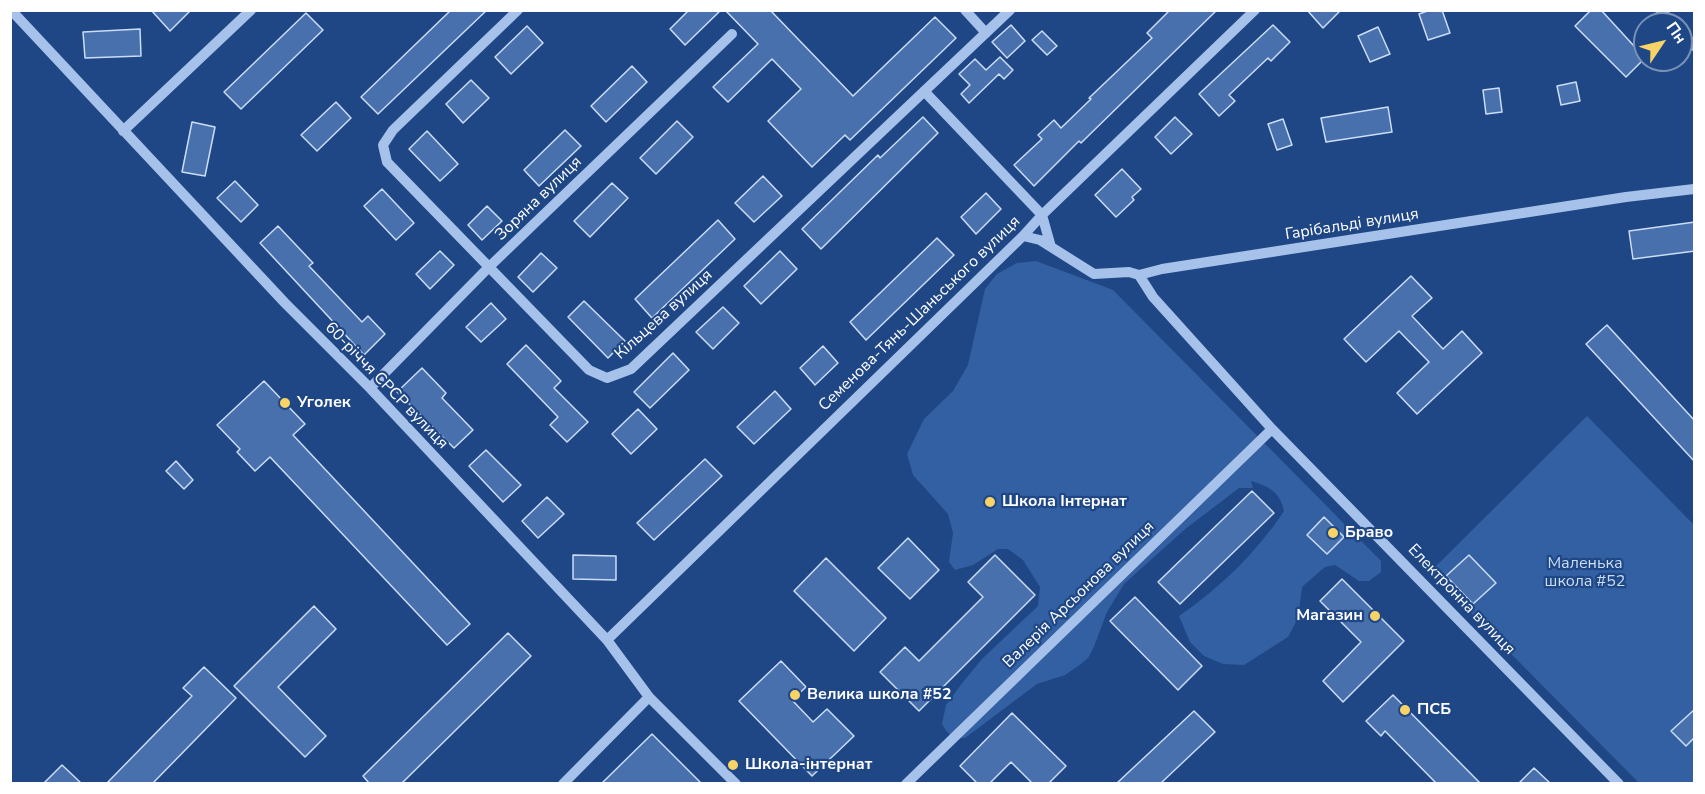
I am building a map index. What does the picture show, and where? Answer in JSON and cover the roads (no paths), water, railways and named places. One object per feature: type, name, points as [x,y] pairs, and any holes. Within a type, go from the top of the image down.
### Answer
[{"type":"street","name":"60-річчя СРСР вулиця","points":[[11,10],[285,303],[370,388],[607,640],[649,697],[736,783]]},
{"type":"street","points":[[123,131],[251,10]]},
{"type":"street","name":"Кільцева вулиця","points":[[518,10],[393,130],[383,145],[387,162],[589,370],[607,378],[631,369],[1010,10]]},
{"type":"street","points":[[965,10],[986,33]]},
{"type":"street","name":"Семенова-Тянь-Шаньського вулиця","points":[[607,640],[1255,10]]},
{"type":"street","name":"Зоряна вулиця","points":[[370,388],[489,267],[732,34]]},
{"type":"street","points":[[924,91],[1042,215],[1051,247]]},
{"type":"street","name":"Гарібальді вулиця","points":[[1023,236],[1040,240],[1094,274],[1129,272],[1139,275],[1162,269],[1695,189]]},
{"type":"street","name":"Електронна вулиця","points":[[1139,275],[1153,297],[1272,429],[1619,783]]},
{"type":"street","name":"Валерія Арсьонова вулиця","points":[[906,783],[1272,429]]},
{"type":"street","points":[[563,783],[649,697]]},
{"type":"place","name":"Уголек","points":[[285,403]]},
{"type":"place","name":"Школа Інтернат","points":[[990,502]]},
{"type":"place","name":"Браво","points":[[1333,533]]},
{"type":"place","name":"Магазин","points":[[1375,616]]},
{"type":"place","name":"Велика школа #52","points":[[795,695]]},
{"type":"place","name":"ПСБ","points":[[1405,710]]},
{"type":"place","name":"Школа-інтернат","points":[[733,765]]},
{"type":"park label","name":"Маленька школа #52","points":[[1585,573]]}]
